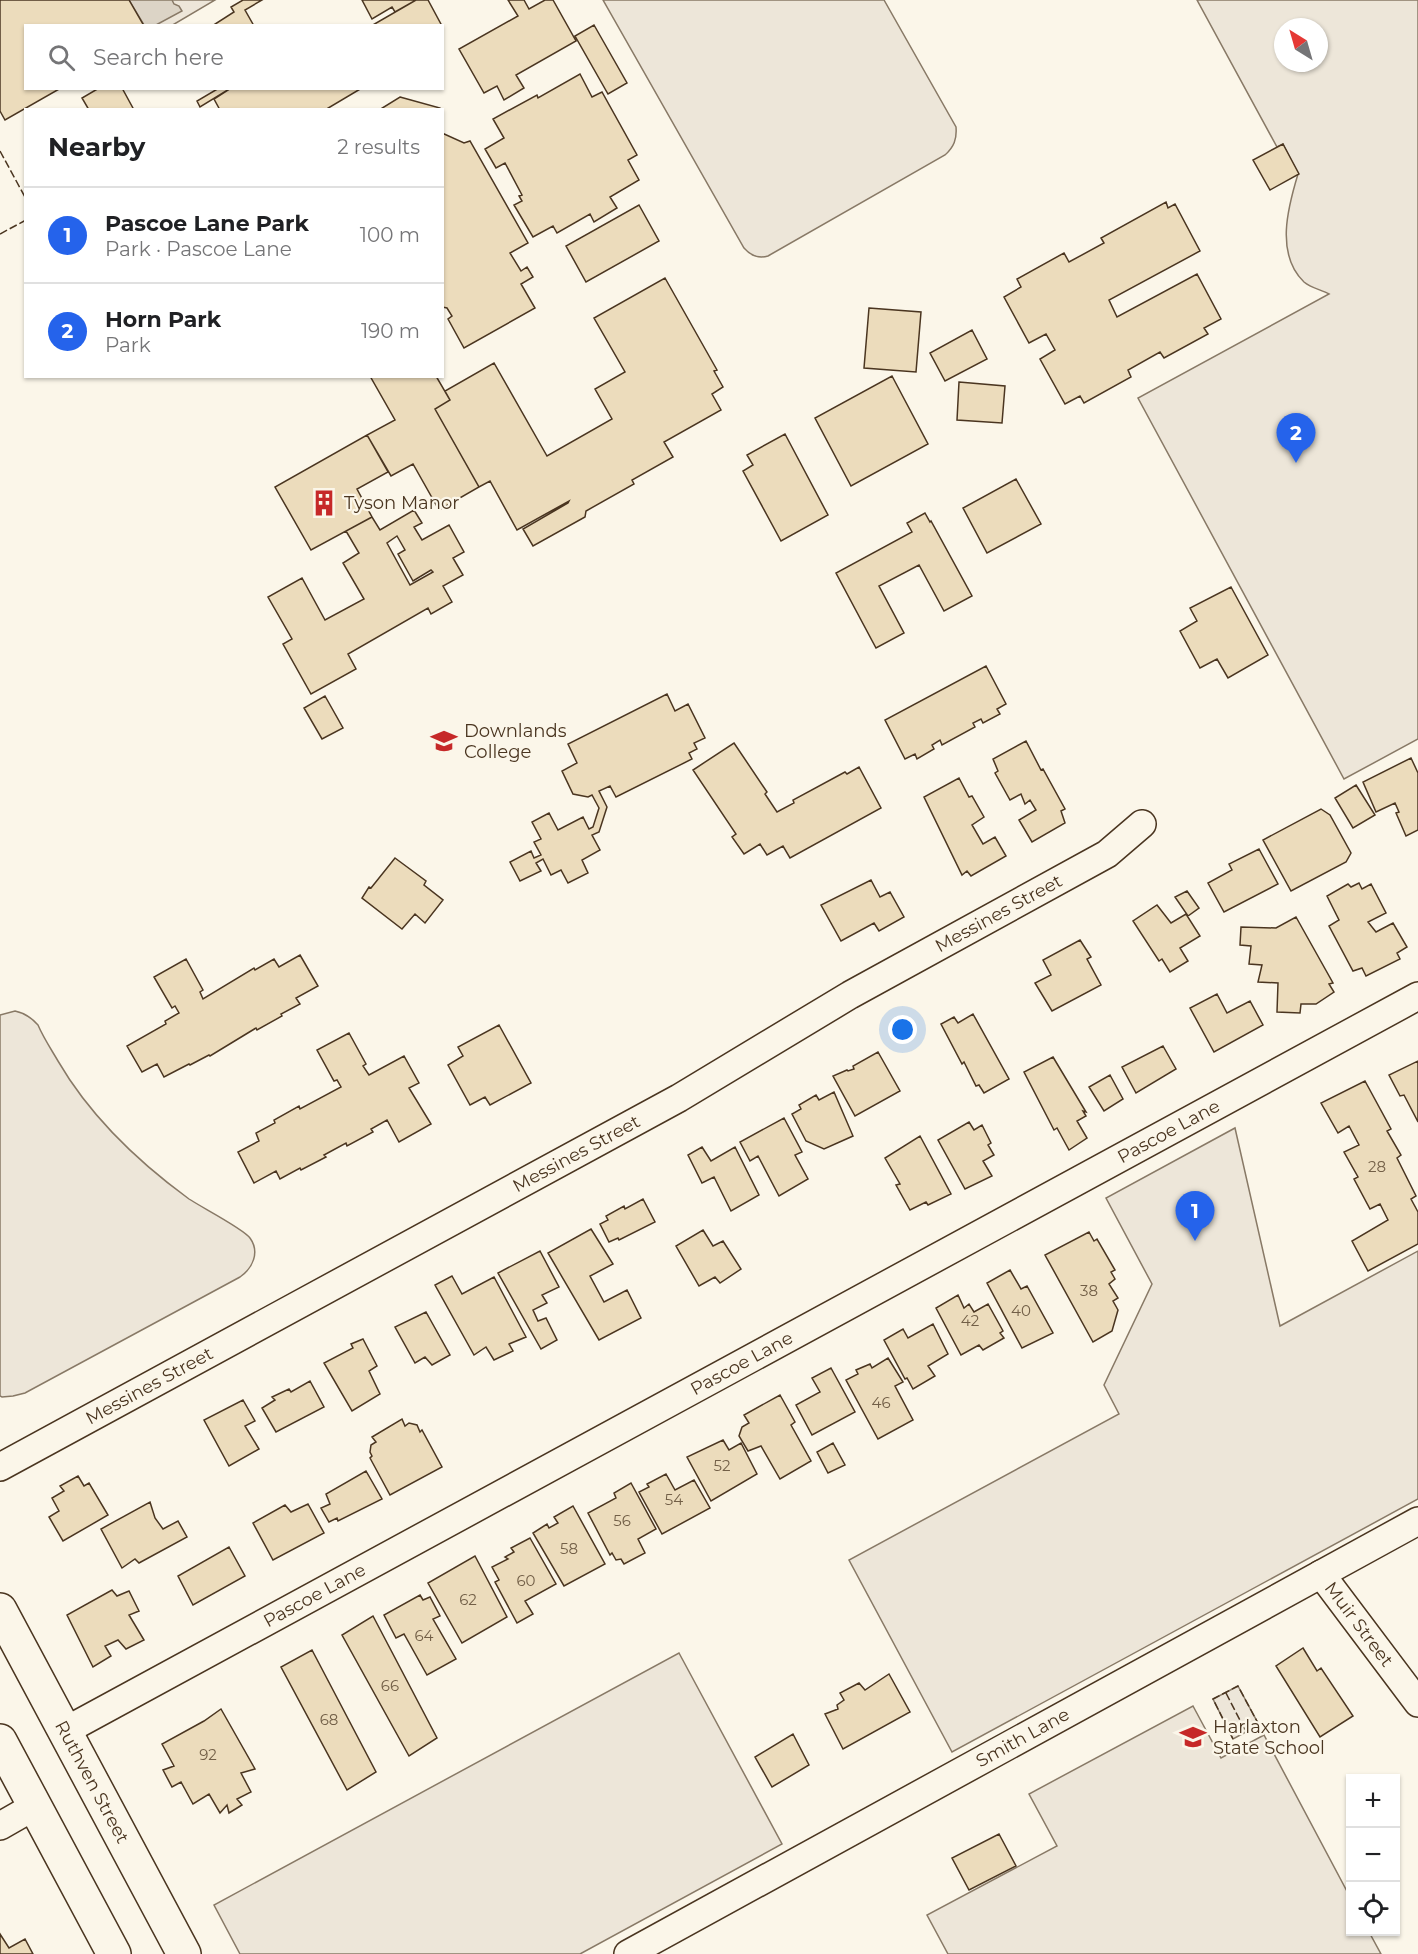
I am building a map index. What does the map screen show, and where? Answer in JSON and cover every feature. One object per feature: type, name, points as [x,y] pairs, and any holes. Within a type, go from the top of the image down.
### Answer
[{"type":"highway","name":"Ruthven Street","points":[[0,1610],[184,1954]]},
{"type":"highway","points":[[0,1741],[114,1954]]},
{"type":"street","name":"Messines Street","points":[[0,1467],[679,1098],[850,995],[1107,854],[1142,824]]},
{"type":"street","name":"Pascoe Lane","points":[[65,1731],[1418,996]]},
{"type":"street","name":"Smith Lane","points":[[628,1954],[1418,1521]]},
{"type":"street","name":"Muir Street","points":[[1321,1574],[1418,1703]]},
{"type":"street","points":[[0,1826],[35,1806]]},
{"type":"shaded area","points":[[129,0],[215,0],[174,24],[143,24]]},
{"type":"shaded area","points":[[129,0],[172,0],[182,11],[158,24],[143,24]]},
{"type":"shaded area","points":[[603,0],[884,0],[956,127],[954,143],[945,155],[768,256],[755,256],[744,248]]},
{"type":"shaded area","points":[[1197,0],[1418,0],[1418,739],[1344,779],[1138,398],[1329,294],[1304,282],[1295,271],[1289,258],[1286,230],[1298,174],[1283,144],[1277,147]]},
{"type":"shaded area","points":[[15,1011],[28,1016],[38,1025],[71,1081],[116,1136],[151,1169],[189,1199],[246,1234],[253,1243],[255,1254],[252,1264],[240,1277],[25,1393],[2,1397],[0,1396],[0,1015]]},
{"type":"shaded area","points":[[1235,1128],[1280,1326],[1418,1251],[1418,1499],[952,1752],[849,1560],[1119,1414],[1104,1385],[1152,1284],[1106,1198]]},
{"type":"shaded area","points":[[679,1653],[782,1844],[580,1954],[240,1954],[214,1905]]},
{"type":"shaded area","points":[[1238,1686],[1259,1725],[1233,1739],[1213,1699]]},
{"type":"shaded area","name":"Harlaxton State School","points":[[1193,1706],[1221,1758],[1264,1735],[1346,1889],[1346,1936],[1371,1936],[1381,1954],[948,1954],[927,1915],[1057,1846],[1029,1794]]},
{"type":"building","points":[[0,0],[129,0],[143,24],[24,24],[24,90],[58,90],[5,120],[0,111]]},
{"type":"building","points":[[243,0],[262,0],[245,10],[253,24],[215,24],[234,12],[231,7]]},
{"type":"building","points":[[362,0],[416,0],[395,12],[392,7],[372,19]]},
{"type":"building","points":[[416,0],[428,0],[441,24],[374,24]]},
{"type":"building","points":[[508,0],[524,0],[529,9],[545,0],[553,0],[576,41],[516,75],[524,88],[504,100],[497,86],[484,93],[459,49],[518,16]]},
{"type":"building","points":[[594,25],[627,83],[608,94],[575,36]]},
{"type":"building","points":[[580,74],[592,97],[602,92],[637,155],[628,160],[639,180],[610,197],[617,208],[594,222],[590,214],[557,233],[553,226],[533,237],[514,205],[522,201],[519,196],[522,195],[505,163],[496,168],[485,149],[504,138],[493,119],[537,95],[538,98]]},
{"type":"building","points":[[96,90],[123,90],[133,108],[88,108],[82,98]]},
{"type":"building","points":[[216,90],[228,90],[200,107],[197,101]]},
{"type":"building","points":[[228,90],[359,90],[328,108],[219,108],[214,99]]},
{"type":"building","points":[[400,97],[440,108],[382,108]]},
{"type":"building","points":[[444,134],[464,143],[470,141],[528,243],[510,253],[521,271],[527,267],[533,277],[521,284],[535,308],[464,348],[448,319],[452,316],[444,307]]},
{"type":"building","points":[[1283,144],[1299,174],[1270,190],[1253,160]]},
{"type":"building","points":[[1166,202],[1168,208],[1175,204],[1200,251],[1109,300],[1117,317],[1197,274],[1221,319],[1204,328],[1208,334],[1164,358],[1160,352],[1128,370],[1131,377],[1084,403],[1080,396],[1065,404],[1040,359],[1055,350],[1046,334],[1029,343],[1004,297],[1021,287],[1017,279],[1064,253],[1069,262],[1104,243],[1101,238]]},
{"type":"building","points":[[639,205],[659,241],[586,282],[566,246]]},
{"type":"building","points":[[665,278],[717,370],[714,371],[723,387],[712,394],[721,410],[664,442],[673,457],[632,480],[634,484],[586,511],[585,517],[533,546],[523,529],[569,501],[517,530],[490,481],[479,487],[435,409],[450,400],[445,391],[494,363],[547,456],[612,419],[595,389],[625,372],[594,318]]},
{"type":"building","points":[[869,308],[921,312],[916,372],[864,368]]},
{"type":"building","points":[[972,330],[987,359],[945,381],[930,353]]},
{"type":"building","points":[[892,376],[928,444],[851,486],[815,418]]},
{"type":"building","points":[[371,378],[437,378],[450,400],[435,409],[479,487],[439,510],[413,464],[391,476],[367,435],[395,420]]},
{"type":"building","points":[[959,382],[1005,386],[1002,423],[957,420]]},
{"type":"building","points":[[785,434],[828,515],[781,541],[743,471],[753,465],[747,455]]},
{"type":"building","name":"Tyson Manor","points":[[367,435],[388,472],[357,489],[372,517],[311,550],[275,487]]},
{"type":"building","points":[[1016,479],[1041,524],[987,553],[963,508]]},
{"type":"building","points":[[414,510],[422,523],[414,527],[422,540],[449,525],[464,552],[453,558],[463,575],[443,586],[452,602],[431,614],[428,608],[348,654],[356,669],[311,694],[283,644],[292,639],[268,597],[302,578],[325,620],[364,599],[343,563],[359,553],[346,531],[372,517],[380,530]],"holes":[[[397,536],[405,550],[398,554],[413,581],[431,570],[433,572],[410,585],[387,543]]]},
{"type":"building","points":[[925,513],[972,596],[944,611],[919,565],[879,586],[904,633],[876,648],[836,573],[912,532],[907,523]]},
{"type":"building","points":[[1231,587],[1268,655],[1228,678],[1217,659],[1200,668],[1180,631],[1197,621],[1190,608]]},
{"type":"building","points":[[986,666],[1006,704],[997,709],[1000,714],[983,723],[981,719],[973,723],[975,727],[942,745],[940,740],[932,745],[934,749],[917,759],[915,754],[905,759],[885,720]]},
{"type":"building","points":[[667,694],[675,711],[688,704],[705,738],[694,743],[697,749],[689,753],[692,759],[616,797],[610,786],[599,791],[607,807],[599,832],[592,835],[600,850],[582,860],[588,873],[568,883],[561,870],[551,875],[543,859],[536,863],[541,871],[520,881],[510,862],[531,851],[534,858],[541,855],[534,842],[541,839],[532,822],[549,813],[558,830],[583,817],[589,829],[593,827],[599,808],[592,795],[588,797],[573,794],[562,771],[577,763],[568,744]]},
{"type":"building","points":[[325,696],[343,728],[322,739],[304,708]]},
{"type":"building","points":[[1026,741],[1065,809],[1061,811],[1065,823],[1032,842],[1019,820],[1036,810],[1030,800],[1025,804],[1021,794],[1010,800],[995,773],[998,771],[993,759]]},
{"type":"building","points":[[734,743],[767,792],[765,794],[777,812],[794,803],[793,800],[859,767],[881,808],[790,858],[783,846],[767,855],[760,844],[744,854],[732,837],[736,834],[693,770]]},
{"type":"building","points":[[1411,758],[1418,773],[1418,830],[1406,836],[1396,813],[1399,812],[1395,803],[1376,812],[1363,782]]},
{"type":"building","points":[[959,778],[969,797],[972,796],[984,817],[972,825],[983,844],[995,837],[1006,856],[971,876],[967,871],[962,875],[924,797]]},
{"type":"building","points":[[1356,785],[1375,815],[1353,828],[1335,798]]},
{"type":"building","points":[[1321,809],[1330,815],[1351,853],[1346,862],[1291,891],[1263,840]]},
{"type":"building","points":[[1259,849],[1278,884],[1224,912],[1208,883],[1232,870],[1229,864]]},
{"type":"building","points":[[395,858],[426,881],[424,885],[443,900],[425,923],[415,914],[402,929],[362,898]]},
{"type":"building","points":[[871,880],[880,897],[890,892],[904,917],[879,931],[874,923],[841,941],[821,905]]},
{"type":"building","points":[[1359,883],[1362,889],[1371,884],[1386,913],[1368,922],[1376,932],[1393,923],[1407,947],[1397,953],[1400,959],[1366,976],[1362,968],[1353,971],[1329,926],[1339,920],[1327,896],[1348,884],[1351,887]]},
{"type":"building","points":[[1187,891],[1199,908],[1188,916],[1175,897]]},
{"type":"building","points":[[1157,905],[1171,923],[1186,914],[1200,936],[1180,948],[1188,961],[1170,972],[1162,959],[1159,961],[1133,921]]},
{"type":"building","points":[[1296,917],[1333,983],[1329,984],[1334,992],[1316,1004],[1301,1004],[1300,1013],[1277,1012],[1278,983],[1258,982],[1262,965],[1249,964],[1251,946],[1240,945],[1241,927],[1276,928]]},
{"type":"building","points":[[1080,940],[1091,957],[1087,959],[1101,985],[1052,1011],[1035,983],[1051,975],[1043,960]]},
{"type":"building","points":[[300,955],[318,986],[296,998],[300,1004],[210,1056],[164,1077],[157,1064],[142,1072],[127,1046],[166,1024],[165,1021],[179,1013],[175,1006],[172,1008],[154,977],[186,959],[203,990],[200,992],[203,999],[254,968],[255,970],[274,959],[279,967]]},
{"type":"building","points":[[1217,994],[1227,1013],[1250,1001],[1263,1025],[1214,1052],[1190,1008]]},
{"type":"building","points":[[973,1014],[1009,1079],[984,1093],[979,1085],[976,1086],[964,1062],[962,1064],[941,1024],[954,1017],[958,1023]]},
{"type":"building","points":[[499,1025],[531,1083],[490,1105],[485,1097],[470,1105],[448,1065],[463,1056],[458,1047]]},
{"type":"building","points":[[349,1033],[366,1064],[363,1066],[369,1075],[404,1056],[419,1083],[409,1088],[431,1124],[399,1142],[387,1120],[371,1129],[373,1132],[347,1146],[346,1143],[301,1170],[300,1168],[280,1179],[276,1171],[254,1183],[238,1152],[259,1141],[256,1133],[275,1123],[274,1120],[341,1087],[337,1080],[334,1081],[317,1050]]},
{"type":"building","points":[[1163,1046],[1176,1069],[1136,1093],[1122,1067]]},
{"type":"building","points":[[878,1052],[900,1091],[855,1116],[833,1076],[854,1069],[853,1066]]},
{"type":"building","points":[[1053,1057],[1086,1112],[1083,1111],[1086,1116],[1077,1121],[1087,1138],[1069,1150],[1057,1128],[1054,1130],[1024,1072]]},
{"type":"building","points":[[1418,1061],[1418,1122],[1404,1095],[1400,1096],[1389,1075]]},
{"type":"building","points":[[1110,1075],[1123,1099],[1104,1111],[1089,1087]]},
{"type":"building","points":[[1365,1081],[1391,1129],[1387,1131],[1401,1155],[1397,1158],[1416,1196],[1411,1199],[1418,1212],[1418,1244],[1368,1271],[1352,1241],[1388,1220],[1380,1204],[1370,1209],[1354,1179],[1358,1177],[1344,1152],[1359,1145],[1349,1126],[1338,1133],[1321,1103]]},
{"type":"building","points":[[834,1092],[853,1136],[824,1149],[806,1141],[792,1114],[801,1109],[799,1105],[816,1095],[819,1100]]},
{"type":"building","points":[[784,1118],[802,1152],[795,1155],[808,1179],[779,1196],[758,1156],[750,1161],[740,1142]]},
{"type":"building","points":[[969,1122],[974,1130],[982,1125],[991,1143],[988,1145],[994,1155],[983,1161],[992,1176],[965,1189],[938,1140]]},
{"type":"building","points":[[920,1136],[951,1194],[928,1205],[926,1202],[910,1210],[896,1185],[900,1184],[885,1158]]},
{"type":"building","points":[[702,1147],[711,1161],[735,1147],[759,1195],[731,1211],[714,1177],[702,1183],[688,1155]]},
{"type":"building","points":[[643,1199],[655,1222],[619,1240],[618,1238],[609,1242],[600,1224],[608,1220],[606,1216]]},
{"type":"building","points":[[591,1229],[613,1264],[590,1276],[604,1302],[627,1290],[641,1318],[599,1340],[548,1253]]},
{"type":"building","points":[[703,1230],[713,1246],[723,1241],[741,1269],[720,1283],[715,1277],[699,1286],[676,1246]]},
{"type":"building","points":[[1089,1232],[1094,1241],[1097,1239],[1115,1270],[1111,1272],[1115,1279],[1109,1284],[1118,1298],[1113,1301],[1118,1310],[1112,1331],[1093,1342],[1045,1255]]},
{"type":"building","points":[[540,1251],[559,1287],[542,1295],[547,1303],[533,1310],[538,1321],[546,1318],[557,1340],[541,1349],[498,1273]]},
{"type":"building","points":[[1010,1270],[1021,1289],[1027,1286],[1053,1333],[1022,1348],[987,1283]]},
{"type":"building","points":[[452,1276],[462,1294],[494,1277],[526,1337],[509,1344],[513,1351],[494,1360],[486,1347],[474,1355],[435,1285]]},
{"type":"building","points":[[958,1295],[964,1308],[969,1304],[974,1312],[988,1304],[1003,1331],[1000,1333],[1004,1338],[983,1350],[979,1345],[961,1355],[936,1308]]},
{"type":"building","points":[[426,1312],[450,1355],[432,1365],[425,1357],[415,1363],[395,1327]]},
{"type":"building","points":[[933,1324],[948,1354],[928,1366],[935,1376],[913,1389],[884,1340],[903,1329],[908,1338]]},
{"type":"building","points":[[363,1339],[377,1366],[369,1371],[380,1394],[352,1411],[324,1363],[353,1348],[351,1344]]},
{"type":"building","points":[[888,1358],[903,1382],[895,1386],[913,1420],[878,1439],[846,1380],[858,1374],[856,1370],[870,1364],[872,1368]]},
{"type":"building","points":[[831,1368],[855,1412],[812,1435],[796,1405],[820,1392],[812,1378]]},
{"type":"building","points":[[310,1381],[324,1407],[276,1432],[262,1408],[275,1400],[272,1397],[289,1389],[291,1392]]},
{"type":"building","points":[[780,1395],[795,1422],[791,1425],[811,1461],[780,1479],[761,1446],[748,1451],[739,1436],[742,1427],[749,1423],[744,1415]]},
{"type":"building","points":[[243,1400],[255,1421],[245,1426],[259,1449],[229,1466],[204,1420]]},
{"type":"building","points":[[402,1419],[405,1426],[409,1423],[417,1425],[420,1432],[422,1430],[442,1467],[390,1495],[370,1458],[372,1456],[371,1445],[376,1442],[372,1437]]},
{"type":"building","points":[[723,1440],[729,1450],[741,1443],[757,1474],[711,1501],[687,1457]]},
{"type":"building","points":[[833,1443],[845,1465],[828,1473],[817,1452]]},
{"type":"building","points":[[366,1471],[382,1499],[338,1521],[337,1518],[329,1522],[321,1508],[330,1504],[326,1494]]},
{"type":"building","points":[[666,1474],[675,1490],[694,1480],[710,1508],[662,1534],[639,1492],[649,1487],[647,1484]]},
{"type":"building","points":[[78,1476],[84,1486],[89,1483],[108,1515],[63,1541],[49,1517],[59,1511],[52,1498],[64,1491],[60,1486]]},
{"type":"building","points":[[631,1483],[656,1529],[638,1539],[645,1553],[624,1564],[621,1559],[616,1560],[612,1553],[610,1555],[588,1513],[616,1498],[614,1493]]},
{"type":"building","points":[[150,1502],[155,1518],[163,1529],[178,1521],[187,1537],[139,1563],[135,1559],[122,1568],[101,1529]]},
{"type":"building","points":[[308,1504],[324,1533],[273,1560],[253,1523],[285,1505],[291,1512]]},
{"type":"building","points":[[573,1506],[605,1564],[564,1586],[533,1533],[547,1524],[549,1528],[558,1523],[554,1517]]},
{"type":"building","points":[[530,1538],[556,1584],[525,1601],[533,1614],[517,1623],[495,1582],[499,1580],[492,1567],[508,1559],[505,1557],[514,1552],[511,1548]]},
{"type":"building","points":[[229,1547],[245,1576],[193,1605],[178,1576]]},
{"type":"building","points":[[475,1556],[507,1617],[462,1643],[428,1583]]},
{"type":"building","points":[[112,1590],[117,1596],[129,1591],[139,1611],[129,1615],[144,1640],[126,1649],[118,1640],[105,1646],[111,1656],[93,1667],[67,1615]]},
{"type":"building","points":[[420,1595],[423,1600],[430,1597],[440,1616],[433,1619],[456,1659],[427,1675],[404,1634],[396,1638],[384,1615]]},
{"type":"building","points":[[373,1616],[437,1738],[409,1756],[342,1635]]},
{"type":"building","points":[[1303,1648],[1317,1671],[1321,1668],[1353,1716],[1320,1737],[1276,1666]]},
{"type":"building","points":[[312,1650],[376,1772],[347,1790],[281,1667]]},
{"type":"building","points":[[889,1674],[910,1712],[843,1749],[825,1714],[838,1709],[837,1705],[844,1700],[840,1693],[859,1683],[865,1690]]},
{"type":"building","points":[[221,1709],[255,1769],[241,1773],[251,1792],[237,1799],[242,1805],[229,1813],[227,1805],[220,1813],[209,1794],[193,1804],[181,1782],[172,1787],[163,1770],[174,1766],[162,1744]]},
{"type":"building","points":[[793,1734],[809,1765],[772,1787],[755,1757]]},
{"type":"building","points":[[999,1834],[1016,1866],[969,1890],[952,1858]]},
{"type":"building","points":[[0,1934],[9,1948],[25,1939],[33,1954],[0,1954]]},
{"type":"fence","points":[[0,151],[24,195]]},
{"type":"fence","points":[[0,234],[24,221]]},
{"type":"fence","points":[[1233,1739],[1213,1699],[1238,1686],[1259,1725]]},
{"type":"fence","points":[[1226,1693],[1246,1732]]},
{"type":"place","name":"Horn Park","points":[[1296,463]]},
{"type":"place","name":"Tyson Manor","points":[[324,503]]},
{"type":"place","name":"Downlands College","points":[[444,741]]},
{"type":"place","name":"Pascoe Lane Park","points":[[1195,1241]]},
{"type":"place","name":"Harlaxton State School","points":[[1193,1737]]}]
